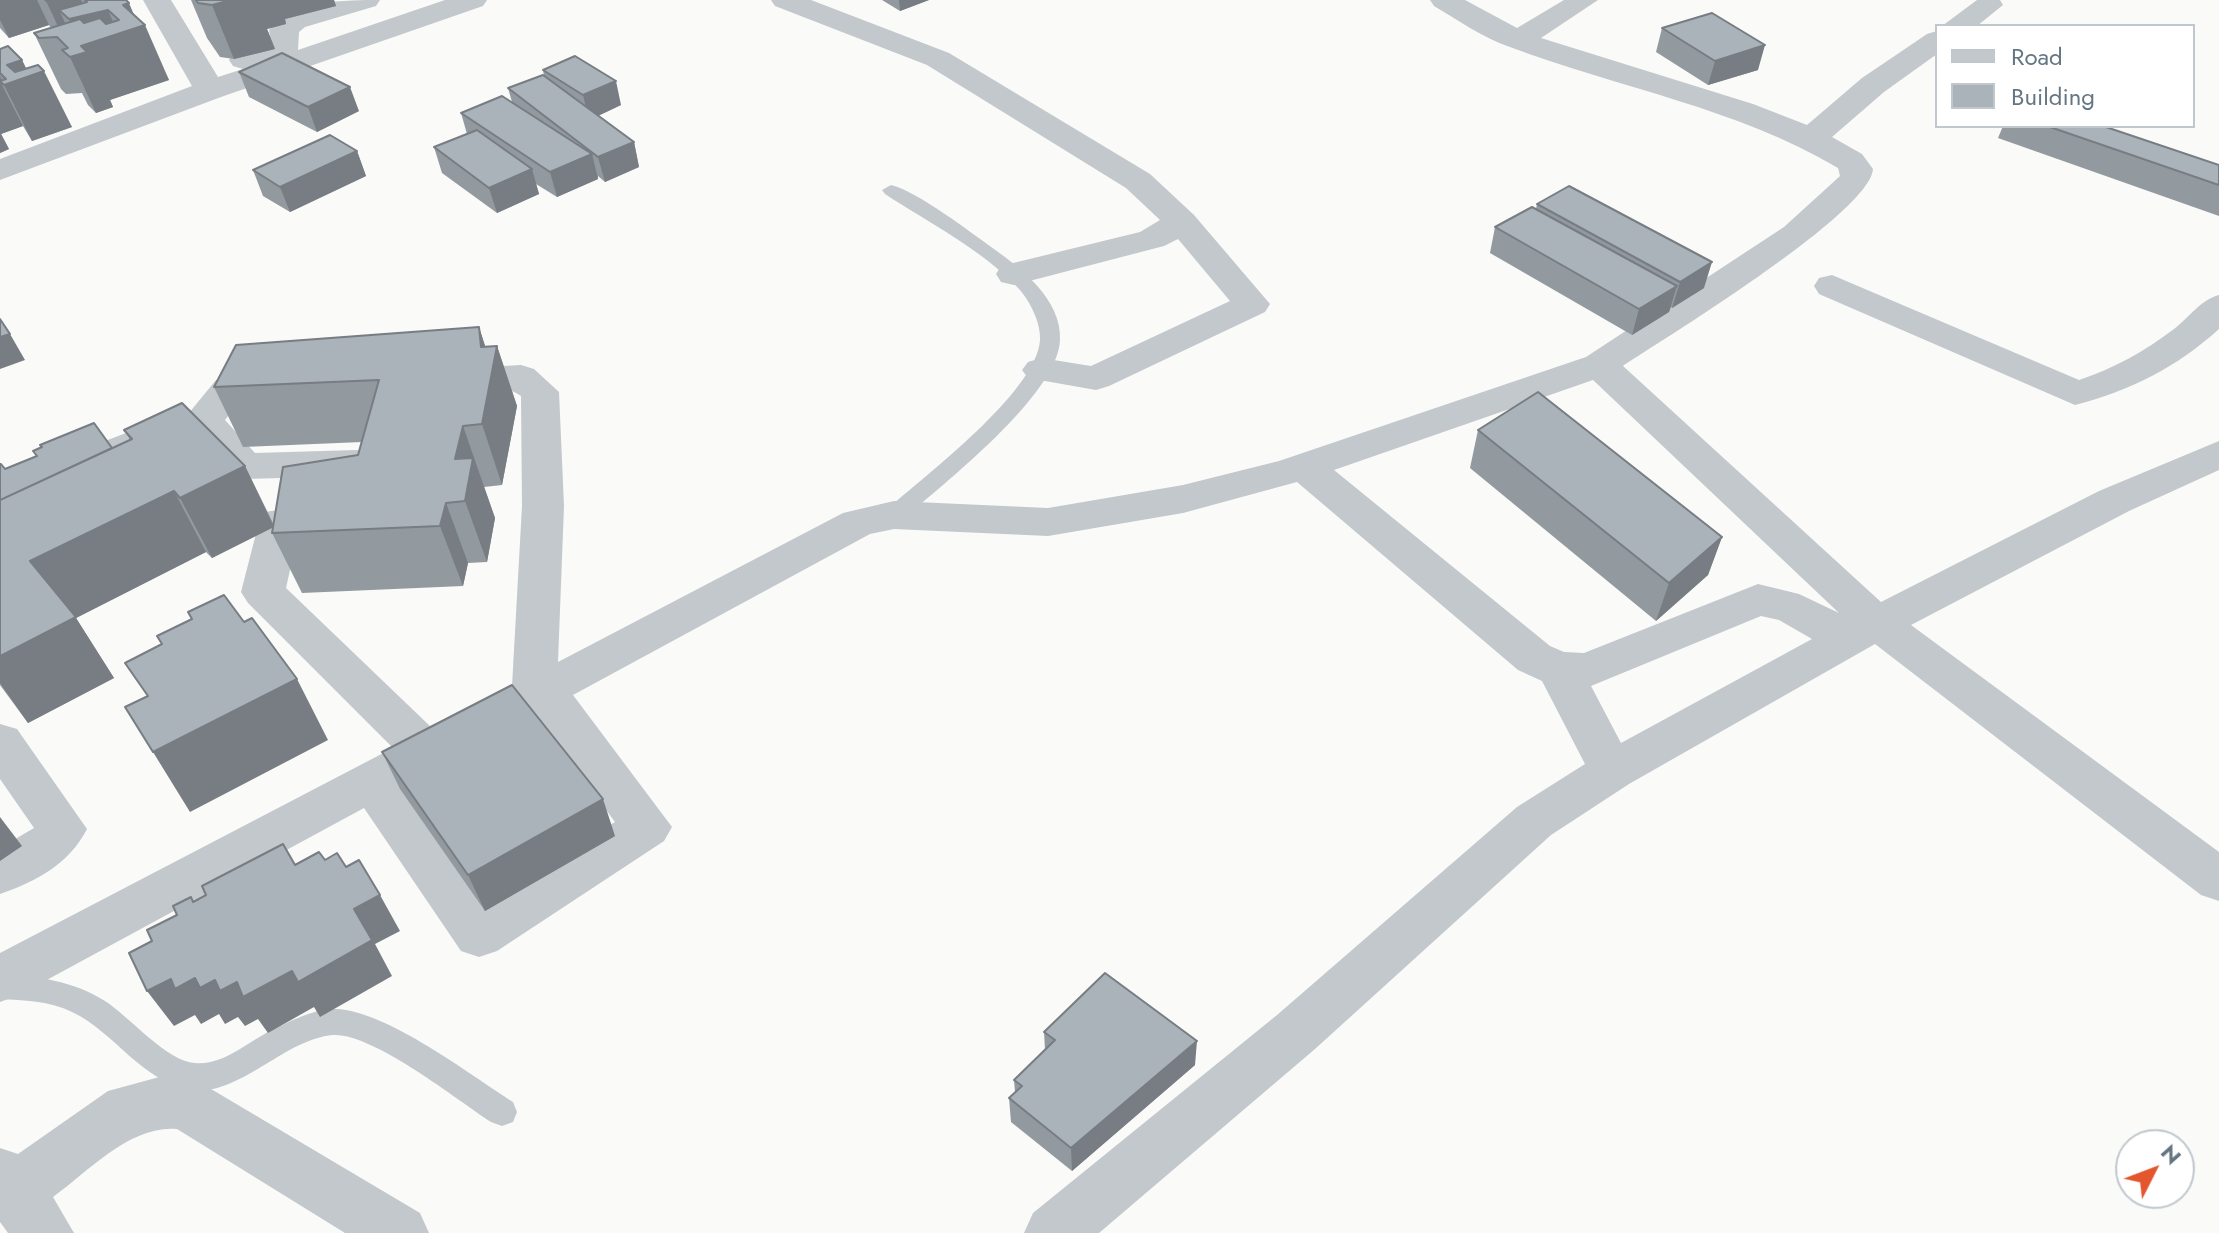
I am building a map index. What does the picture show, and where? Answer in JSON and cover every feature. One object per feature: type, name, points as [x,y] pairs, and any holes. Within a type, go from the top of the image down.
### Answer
[{"type":"street","points":[[157,0],[206,80]]},
{"type":"street","points":[[0,170],[206,80],[282,51],[286,46],[284,30],[292,22],[366,0]]},
{"type":"street","points":[[206,80],[473,0]]},
{"type":"street","points":[[785,0],[938,59],[1138,181],[1182,222],[1252,304],[1096,378],[1041,370]]},
{"type":"street","points":[[0,979],[858,523],[894,515],[1048,522],[1183,499],[1303,466],[1599,365],[1796,234],[1856,179],[1857,169],[1850,161],[1811,138],[1742,111],[1517,40],[1444,0]]},
{"type":"street","points":[[1517,40],[1584,0]]},
{"type":"street","points":[[1960,24],[1989,5]]},
{"type":"street","points":[[184,43],[213,35]]},
{"type":"street","points":[[1811,138],[1873,85],[1935,41]]},
{"type":"street","points":[[1014,274],[1152,239],[1182,222]]},
{"type":"street","points":[[1832,286],[2075,393],[2094,390],[2171,348],[2204,326],[2219,306]]},
{"type":"street","points":[[1599,365],[1862,632],[2219,880]]},
{"type":"street","points":[[371,780],[479,935],[647,827],[538,691],[543,506],[540,392],[521,377],[413,380]]},
{"type":"street","points":[[306,385],[230,388],[204,419],[221,443],[245,466],[378,462],[367,505],[280,522],[263,592],[426,751]]},
{"type":"street","points":[[1054,1233],[1296,1032],[1534,821],[1612,771],[1862,632],[2114,501],[2219,454]]},
{"type":"street","points":[[1303,466],[1534,658],[1559,669],[1588,670],[1758,600],[1781,602],[1862,632]]},
{"type":"street","points":[[1559,669],[1612,771]]},
{"type":"street","points":[[0,742],[62,829],[55,841],[0,873]]},
{"type":"street","points":[[19,1200],[128,1109],[163,1102],[186,1104],[399,1233]]},
{"type":"lane","points":[[891,190],[1014,274],[1037,298],[1050,340],[1041,370],[1015,405],[894,515]]},
{"type":"lane","points":[[56,469],[152,430]]},
{"type":"lane","points":[[0,986],[43,989],[84,1004],[115,1023],[170,1067],[194,1077],[224,1071],[317,1024],[339,1022],[371,1030],[502,1112]]},
{"type":"building","points":[[85,0],[126,0],[129,3],[123,5],[145,25],[81,46],[87,52],[70,57],[62,50],[68,48],[57,37],[39,38],[34,33],[80,19],[84,23],[100,18],[106,24],[119,20],[108,10],[69,19],[59,10],[87,2]]},
{"type":"building","points":[[196,0],[231,0],[212,5]]},
{"type":"building","points":[[1712,13],[1765,45],[1715,61],[1662,28]]},
{"type":"building","points":[[8,46],[22,60],[7,65],[15,72],[38,65],[44,71],[4,85],[0,81],[6,79],[0,73],[0,49]]},
{"type":"building","points":[[282,53],[350,87],[308,107],[239,72]]},
{"type":"building","points":[[575,56],[616,81],[583,95],[543,70]]},
{"type":"building","points":[[543,75],[634,142],[598,157],[508,88]]},
{"type":"building","points":[[502,96],[592,154],[550,172],[461,113]]},
{"type":"building","points":[[2053,128],[2109,128],[2219,165],[2219,185]]},
{"type":"building","points":[[477,130],[532,169],[489,188],[434,147]]},
{"type":"building","points":[[330,135],[357,151],[280,187],[253,170]]},
{"type":"building","points":[[1569,186],[1712,262],[1680,282],[1537,204]]},
{"type":"building","points":[[1532,207],[1677,286],[1639,309],[1495,227]]},
{"type":"building","points":[[0,319],[10,334],[0,337]]},
{"type":"building","points":[[479,327],[481,347],[497,346],[482,424],[463,426],[455,459],[473,458],[465,501],[446,503],[440,526],[272,533],[283,467],[358,455],[379,380],[214,387],[236,345]]},
{"type":"building","points":[[1538,392],[1722,537],[1669,583],[1478,430]]},
{"type":"building","points":[[182,403],[245,466],[180,498],[174,491],[30,561],[76,617],[0,656],[0,500],[132,439],[124,430]]},
{"type":"building","points":[[94,423],[112,448],[0,500],[0,464],[5,469],[37,456],[33,451],[42,447],[40,445]]},
{"type":"building","points":[[224,595],[244,622],[252,618],[297,679],[153,752],[125,707],[148,696],[125,663],[162,644],[157,636],[192,619],[188,612]]},
{"type":"building","points":[[512,685],[603,799],[468,875],[382,752]]},
{"type":"building","points":[[283,844],[295,865],[319,852],[325,860],[337,853],[346,867],[359,860],[380,895],[354,909],[372,940],[298,982],[292,971],[243,997],[237,982],[220,991],[215,980],[200,988],[195,978],[175,989],[171,979],[147,991],[129,953],[152,941],[147,930],[177,915],[173,906],[191,897],[193,902],[206,895],[202,886]]},
{"type":"building","points":[[1105,973],[1197,1041],[1071,1148],[1009,1098],[1022,1086],[1014,1080],[1055,1040],[1044,1032]]}]
